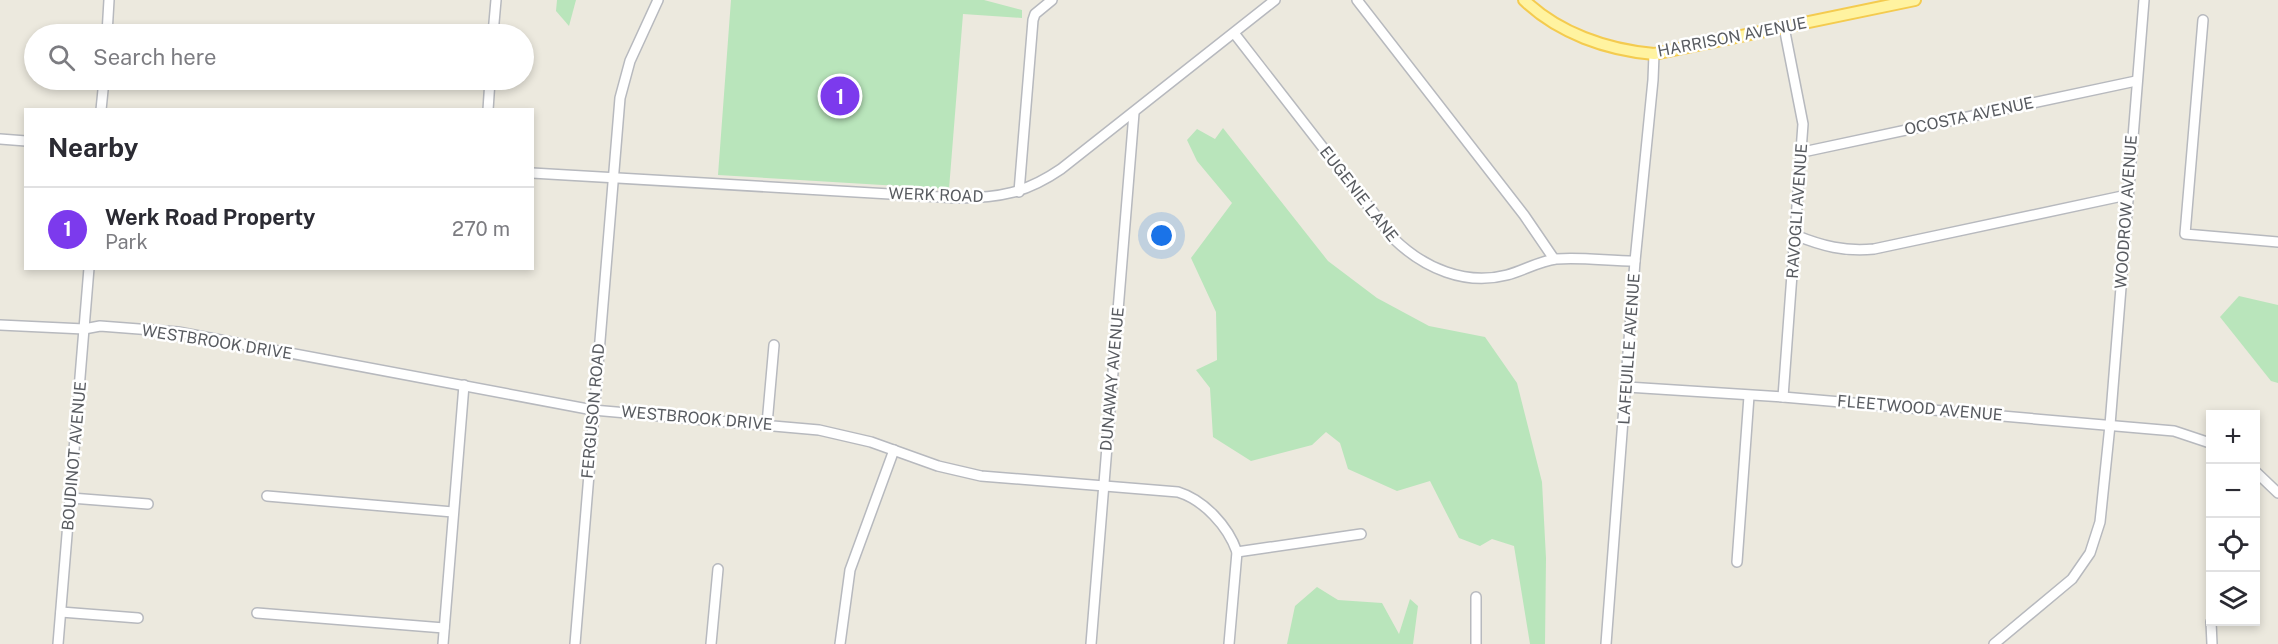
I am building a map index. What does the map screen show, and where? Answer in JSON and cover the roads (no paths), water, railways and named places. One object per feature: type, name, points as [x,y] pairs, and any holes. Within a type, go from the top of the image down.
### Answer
[{"type":"main road","name":"HARRISON AVENUE","points":[[1524,0],[1549,20],[1573,34],[1624,50],[1654,54],[1915,0]]},
{"type":"street","points":[[108,24],[109,0]]},
{"type":"street","points":[[494,24],[496,0]]},
{"type":"street","name":"FERGUSON ROAD","points":[[575,644],[612,178],[624,79],[658,0]]},
{"type":"street","points":[[1019,192],[1033,20],[1035,14],[1052,0]]},
{"type":"street","name":"WERK ROAD","points":[[534,173],[958,198],[988,197],[1019,192],[1031,188],[1061,169],[1275,0]]},
{"type":"street","points":[[1357,0],[1524,215],[1554,260]]},
{"type":"street","name":"WOODROW AVENUE","points":[[1994,644],[2072,579],[2090,553],[2100,522],[2110,425],[2144,0]]},
{"type":"street","points":[[2203,20],[2185,234],[2278,242]]},
{"type":"street","name":"RAVOGLI AVENUE","points":[[1783,397],[1803,152],[1801,107],[1784,27]]},
{"type":"street","name":"EUGENIE LANE","points":[[1234,33],[1394,239],[1418,260],[1449,274],[1478,278],[1509,275],[1554,260],[1635,261]]},
{"type":"street","name":"LAFEUILLE AVENUE","points":[[1606,644],[1635,261],[1654,54]]},
{"type":"street","name":"OCOSTA AVENUE","points":[[1803,152],[2136,81]]},
{"type":"street","points":[[102,108],[103,90]]},
{"type":"street","points":[[488,108],[489,90]]},
{"type":"street","name":"DUNAWAY AVENUE","points":[[1091,644],[1134,113]]},
{"type":"street","points":[[0,139],[24,141]]},
{"type":"street","points":[[1795,235],[1834,249],[1850,252],[1874,249],[2127,195]]},
{"type":"street","name":"BOUDINOT AVENUE","points":[[58,644],[89,270]]},
{"type":"street","name":"WESTBROOK DRIVE","points":[[0,325],[84,329],[100,326],[178,332],[593,410],[767,424],[847,435],[938,466],[981,476],[1162,490],[1189,495],[1208,509],[1233,541],[1237,552]]},
{"type":"street","points":[[767,424],[774,345]]},
{"type":"street","points":[[443,644],[464,385]]},
{"type":"street","name":"FLEETWOOD AVENUE","points":[[1627,387],[1783,397],[2174,431],[2206,441]]},
{"type":"street","points":[[1737,562],[1749,396]]},
{"type":"street","points":[[840,644],[850,570],[894,450]]},
{"type":"street","points":[[2260,476],[2278,493]]},
{"type":"street","points":[[267,496],[453,512]]},
{"type":"street","points":[[71,498],[148,504]]},
{"type":"street","points":[[1229,644],[1237,552],[1361,534]]},
{"type":"street","points":[[711,644],[718,569]]},
{"type":"street","points":[[1476,597],[1476,644]]},
{"type":"street","points":[[61,612],[138,618]]},
{"type":"street","points":[[257,613],[444,628]]},
{"type":"street","points":[[2211,626],[2212,644]]},
{"type":"place","name":"Werk Road Property","points":[[840,96]]}]
